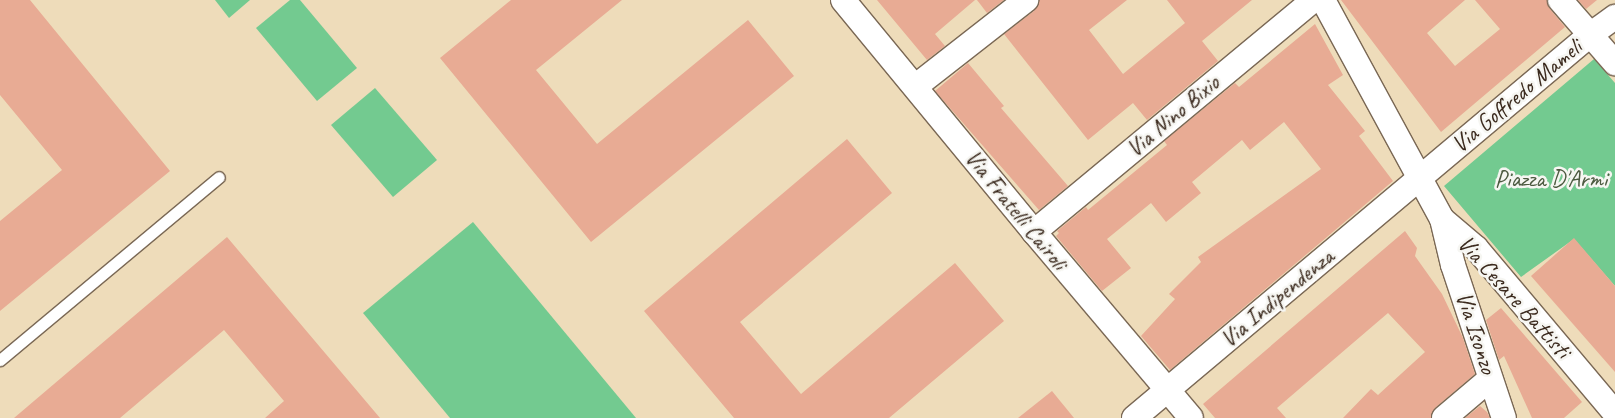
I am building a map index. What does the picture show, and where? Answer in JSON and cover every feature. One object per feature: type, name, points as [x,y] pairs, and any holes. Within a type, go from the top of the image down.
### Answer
[{"type":"street","name":"Via Fratelli Cairoli","points":[[843,0],[916,86],[1034,232],[1192,418]]},
{"type":"street","points":[[916,86],[1026,0]]},
{"type":"street","name":"Via Nino Bixio","points":[[1034,232],[1313,0]]},
{"type":"street","points":[[1323,0],[1420,177]]},
{"type":"street","points":[[1560,0],[1615,63]]},
{"type":"street","name":"Via Goffredo Mameli","points":[[1420,177],[1590,35],[1615,17]]},
{"type":"street","name":"Via Cesare Battisti","points":[[1420,177],[1442,219],[1476,248],[1615,413]]},
{"type":"street","name":"Via Indipendenza","points":[[1134,418],[1420,177]]},
{"type":"street","name":"Via Isonzo","points":[[1442,219],[1453,265],[1504,418]]},
{"type":"street","points":[[1444,418],[1490,378]]},
{"type":"lane","points":[[0,360],[219,177]]},
{"type":"green space","points":[[215,0],[250,0],[229,18]]},
{"type":"green space","points":[[290,0],[300,0],[357,68],[317,101],[256,28]]},
{"type":"green space","name":"Piazza D'Armi","points":[[1594,59],[1615,83],[1615,286],[1574,239],[1521,277],[1444,186]]},
{"type":"green space","points":[[375,88],[437,160],[393,197],[331,125]]},
{"type":"green space","points":[[473,222],[636,418],[450,418],[363,313]]},
{"type":"building","points":[[0,0],[30,0],[170,171],[0,311],[0,221],[62,170],[0,95]]},
{"type":"building","points":[[511,0],[622,0],[536,70],[597,144],[748,20],[794,76],[591,242],[440,58]]},
{"type":"building","points":[[877,0],[975,0],[935,34],[945,46],[927,60]]},
{"type":"building","points":[[977,0],[1004,0],[987,13]]},
{"type":"building","points":[[1039,0],[1127,0],[1089,30],[1123,74],[1185,23],[1167,0],[1252,0],[1202,41],[1218,61],[1147,120],[1133,103],[1088,140],[1004,34],[1034,11]]},
{"type":"building","points":[[1341,0],[1465,0],[1427,33],[1455,66],[1500,29],[1475,0],[1547,0],[1550,9],[1565,27],[1441,132]]},
{"type":"building","points":[[1578,0],[1597,0],[1586,9]]},
{"type":"building","points":[[1315,24],[1343,75],[1328,85],[1365,131],[1359,136],[1393,181],[1170,370],[1141,336],[1175,299],[1169,294],[1201,262],[1198,257],[1321,169],[1284,122],[1250,150],[1242,140],[1192,182],[1201,193],[1166,222],[1151,203],[1107,239],[1131,268],[1102,291],[1056,236],[1059,233],[1057,231],[1086,207],[1088,210],[1167,145],[1164,141],[1235,83],[1239,87]]},
{"type":"building","points":[[968,63],[1004,106],[1001,108],[1068,186],[1039,210],[935,91]]},
{"type":"building","points":[[847,139],[892,193],[740,322],[801,394],[955,263],[1004,321],[889,418],[734,418],[644,311]]},
{"type":"building","points":[[1405,231],[1417,248],[1415,256],[1442,294],[1463,338],[1475,374],[1435,408],[1431,418],[1343,418],[1371,389],[1378,395],[1425,352],[1388,313],[1277,408],[1286,418],[1215,418],[1203,404]]},
{"type":"building","points":[[227,237],[380,418],[265,418],[284,401],[224,330],[120,418],[14,418]]},
{"type":"building","points":[[1574,238],[1615,286],[1615,372],[1531,276]]},
{"type":"building","points":[[1501,308],[1582,402],[1564,418],[1532,418],[1504,356],[1499,360],[1486,320]]},
{"type":"building","points":[[1052,391],[1074,418],[1018,418]]},
{"type":"building","points":[[1480,406],[1487,412],[1490,418],[1465,418]]}]
